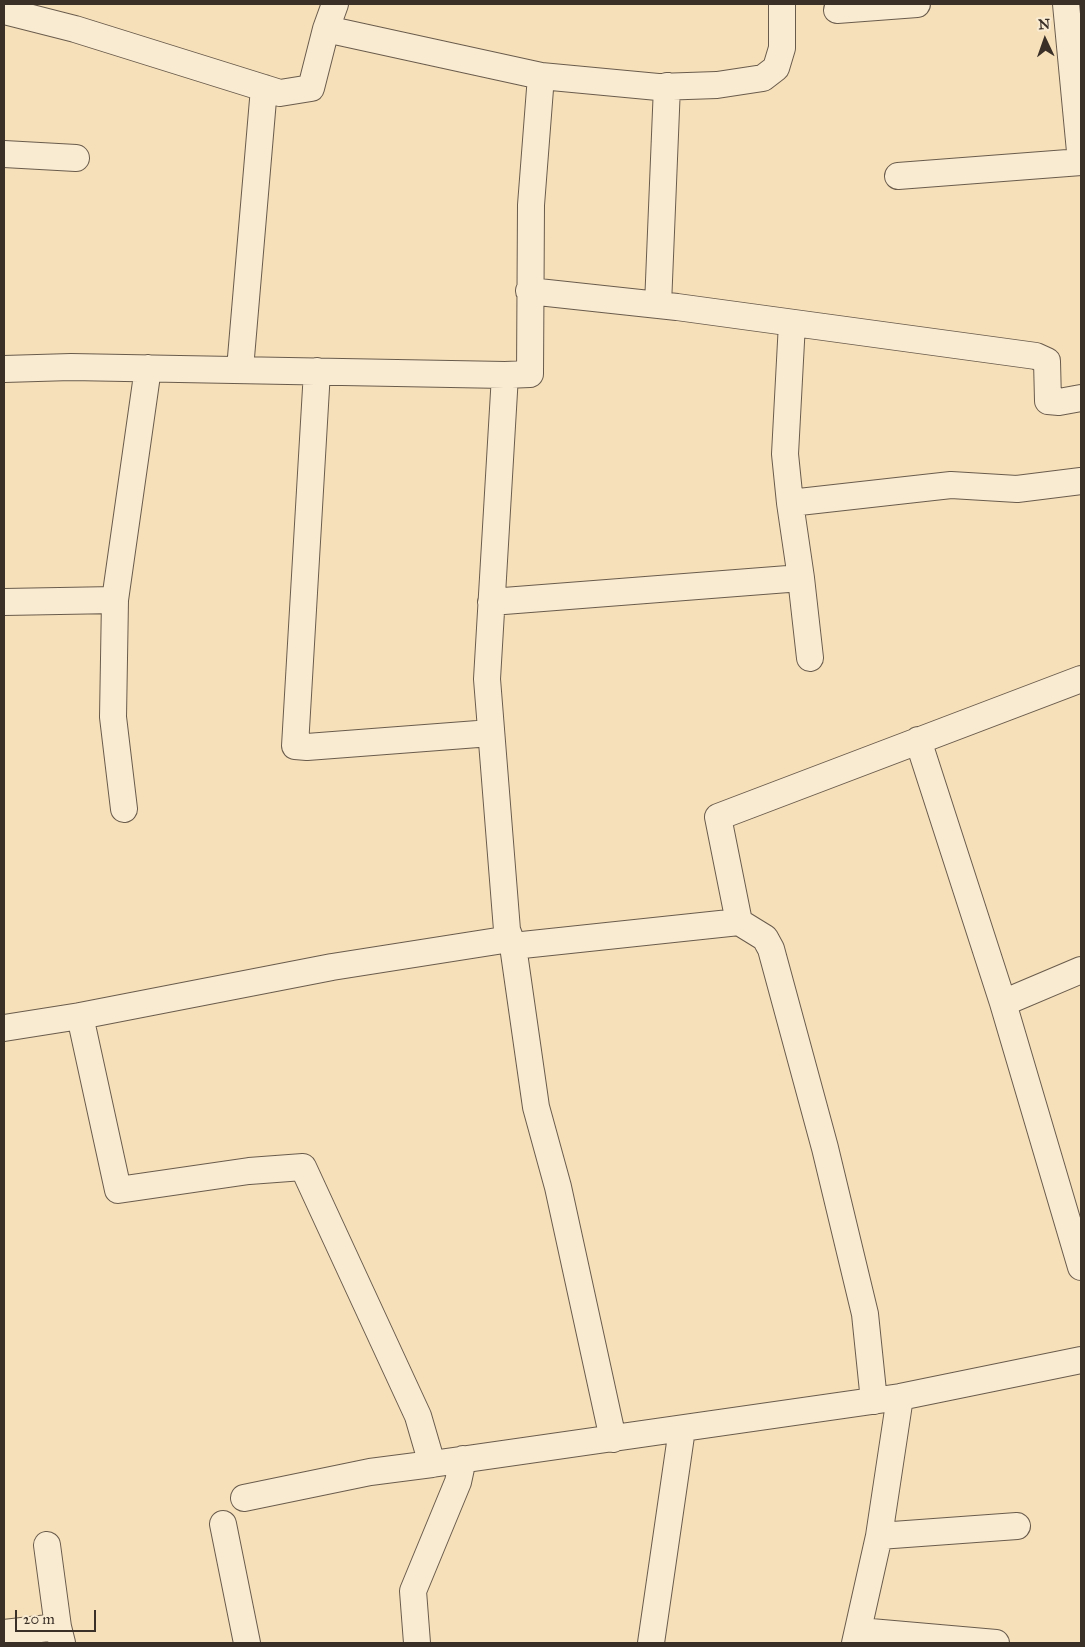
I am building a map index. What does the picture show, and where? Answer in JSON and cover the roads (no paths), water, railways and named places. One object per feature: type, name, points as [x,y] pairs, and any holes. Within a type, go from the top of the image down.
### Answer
[{"type":"street","points":[[4,11],[75,29],[280,93],[311,88],[326,28],[335,4]]},
{"type":"street","points":[[326,28],[540,76],[658,87],[717,85],[763,78],[776,68],[782,48],[782,4]]},
{"type":"street","points":[[837,10],[917,4]]},
{"type":"street","points":[[898,176],[1081,162],[1075,43],[1066,4]]},
{"type":"street","points":[[4,369],[71,367],[530,374],[531,205],[540,76]]},
{"type":"street","points":[[658,305],[667,86]]},
{"type":"street","points":[[240,369],[264,88]]},
{"type":"street","points":[[4,154],[76,158]]},
{"type":"street","points":[[529,292],[658,305],[1036,356],[1048,361],[1048,401],[1059,402],[1081,398]]},
{"type":"street","points":[[792,323],[785,454],[810,658]]},
{"type":"street","points":[[124,809],[113,717],[115,600],[148,368]]},
{"type":"street","points":[[317,371],[295,746],[307,747],[491,733]]},
{"type":"street","points":[[505,375],[486,679],[507,930],[511,943],[536,1108],[558,1188],[613,1439]]},
{"type":"street","points":[[790,503],[952,485],[1017,489],[1081,481]]},
{"type":"street","points":[[491,602],[801,578]]},
{"type":"street","points":[[4,602],[115,600]]},
{"type":"street","points":[[739,922],[718,817],[1081,679]]},
{"type":"street","points":[[918,740],[1003,1003],[1081,1267]]},
{"type":"street","points":[[4,1028],[80,1016],[332,966],[511,943],[739,922],[765,938],[771,949],[825,1148],[865,1314],[874,1401]]},
{"type":"street","points":[[1003,1003],[1081,970]]},
{"type":"street","points":[[80,1016],[118,1190],[249,1171],[303,1167],[418,1416],[432,1464]]},
{"type":"street","points":[[244,1498],[370,1472],[900,1397],[1081,1360]]},
{"type":"street","points":[[900,1397],[879,1536],[857,1637],[989,1643]]},
{"type":"street","points":[[651,1643],[682,1428]]},
{"type":"street","points":[[417,1643],[413,1591],[458,1482],[463,1459]]},
{"type":"street","points":[[223,1524],[247,1643]]},
{"type":"street","points":[[879,1536],[1017,1526]]},
{"type":"street","points":[[4,1633],[60,1635],[47,1545]]}]
